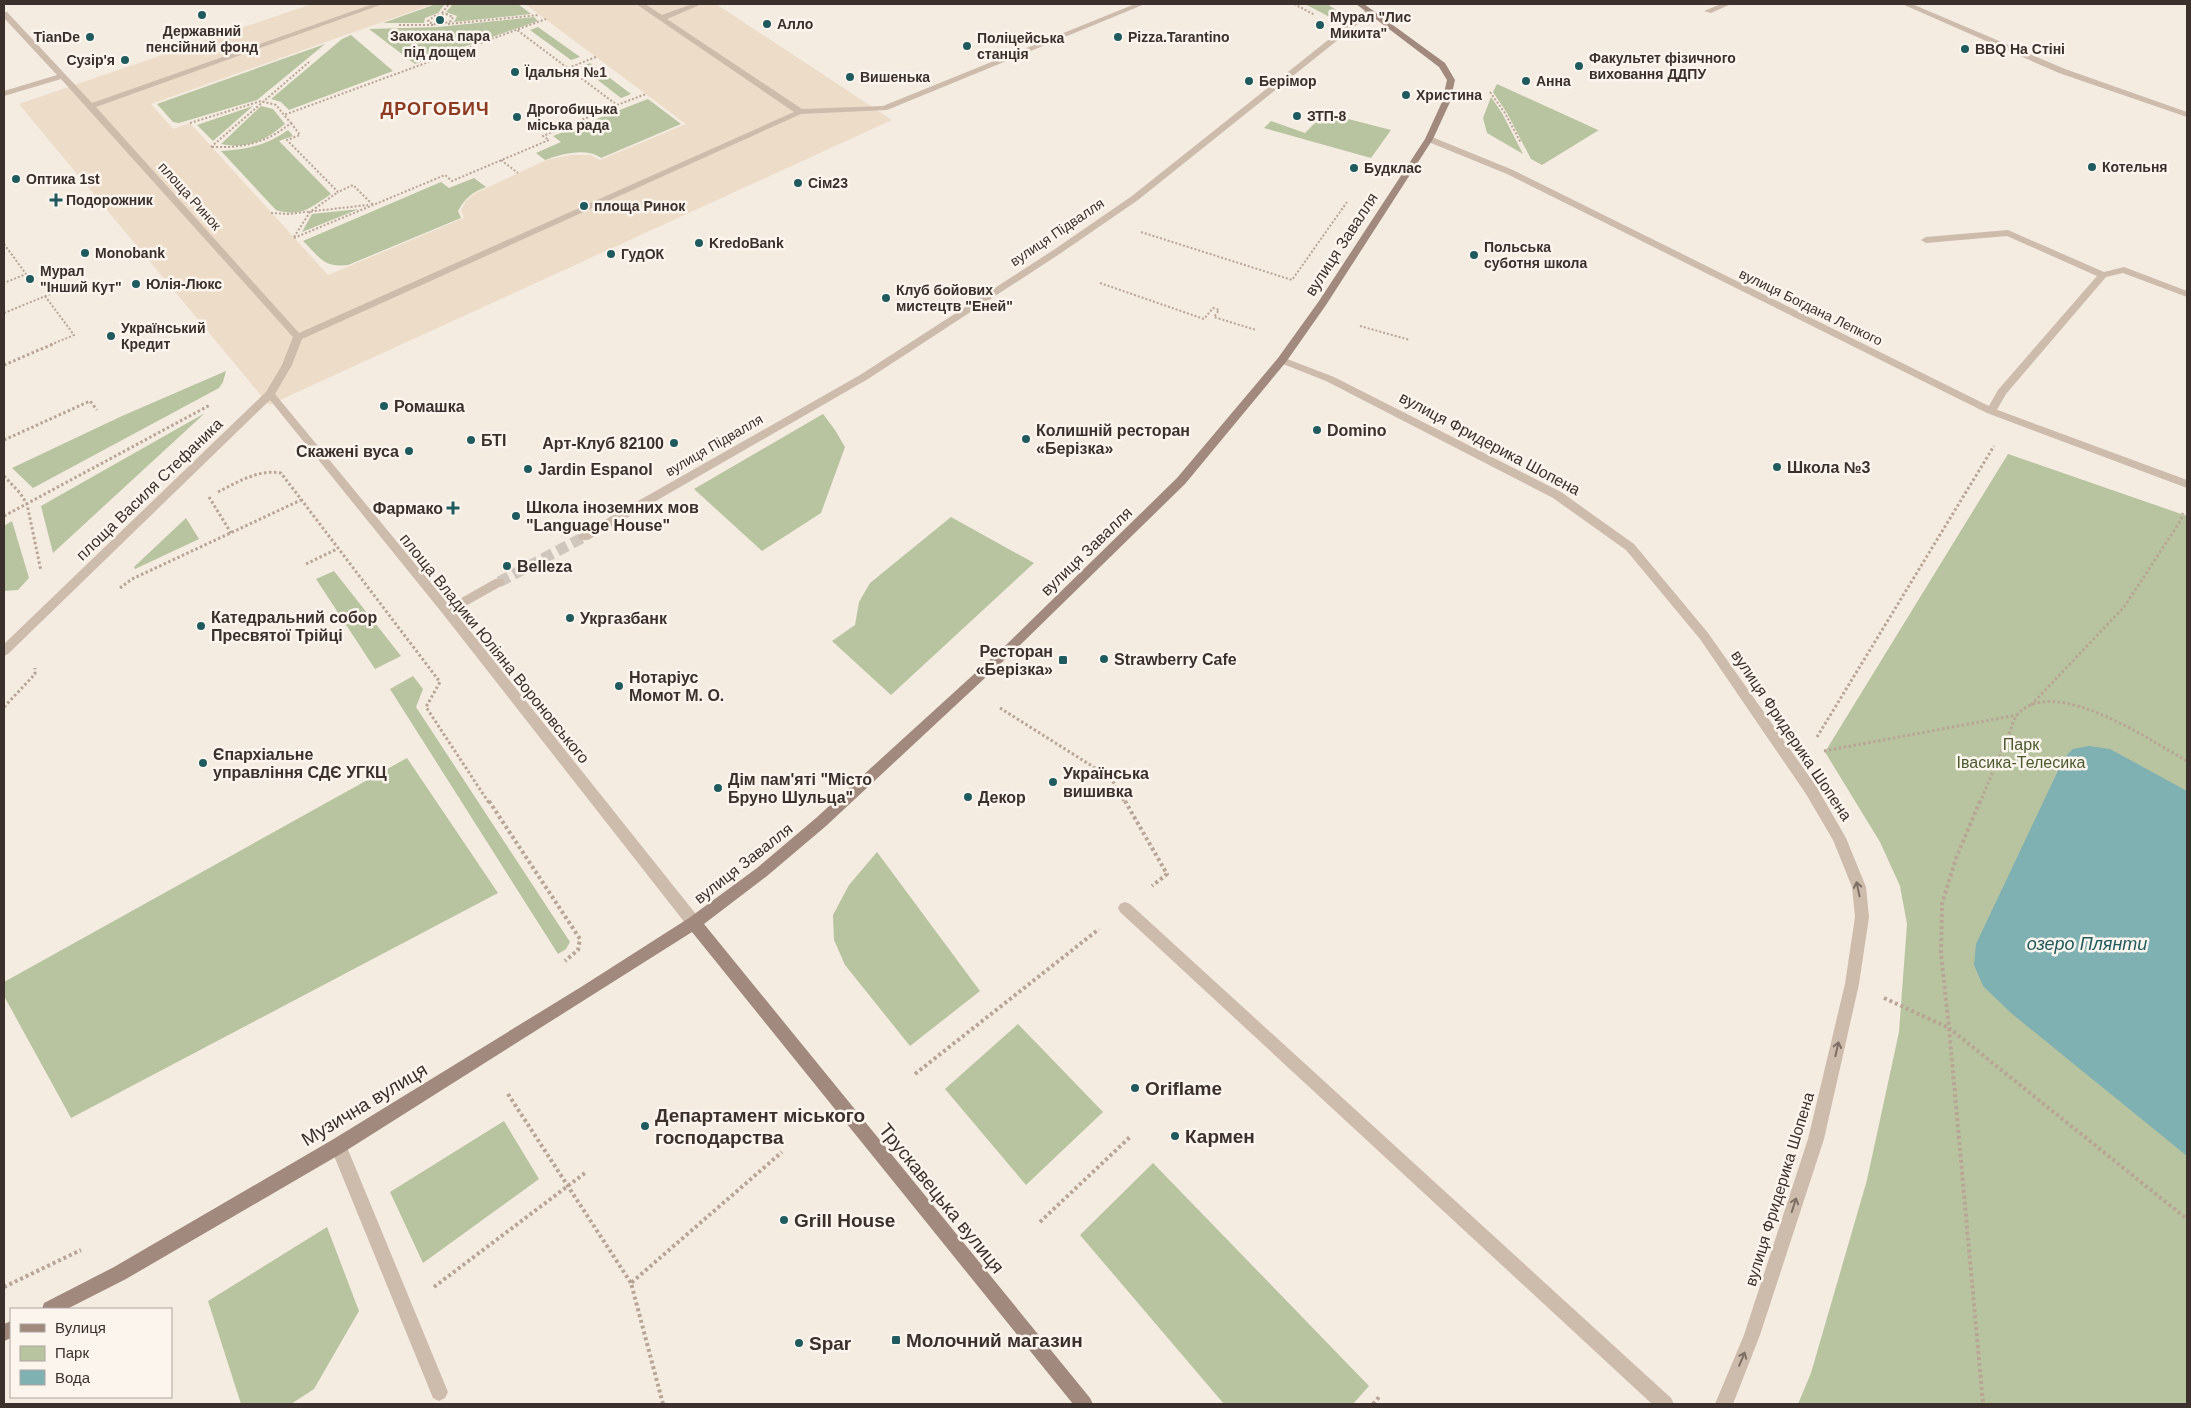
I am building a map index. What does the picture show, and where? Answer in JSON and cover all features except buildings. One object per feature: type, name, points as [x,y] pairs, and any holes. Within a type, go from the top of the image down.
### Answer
[{"type":"main road","name":"вулиця Завалля","points":[[694,923],[762,872],[821,822],[1010,648],[1181,481],[1282,360],[1323,303],[1429,139],[1446,102],[1451,80],[1449,74],[1430,54],[1360,4]]},
{"type":"main road","name":"Музична вулиця","points":[[52,1308],[120,1273],[338,1146],[694,923]]},
{"type":"main road","name":"Трускавецька вулиця","points":[[694,923],[1084,1404]]},
{"type":"street","points":[[90,106],[380,4]]},
{"type":"street","points":[[640,4],[800,112]]},
{"type":"street","points":[[661,18],[698,4]]},
{"type":"street","points":[[1122,4],[1130,8]]},
{"type":"street","points":[[298,337],[800,112],[884,108],[1141,4]]},
{"type":"street","points":[[1708,11],[1727,4]]},
{"type":"street","points":[[1906,4],[2062,71],[2187,115]]},
{"type":"street","name":"вулиця Підвалля","points":[[584,537],[864,376],[1103,220],[1143,192],[1370,11]]},
{"type":"street","name":"площа Ринок","points":[[4,14],[90,106],[298,337]]},
{"type":"street","points":[[4,94],[62,76]]},
{"type":"street","name":"вулиця Богдана Лепкого","points":[[1429,139],[1502,169],[1991,411],[2187,484]]},
{"type":"street","points":[[1926,240],[2008,233],[2103,275]]},
{"type":"street","points":[[1991,411],[2002,392],[2103,275],[2124,270],[2187,294]]},
{"type":"street","name":"площа Василя Стефаника","points":[[4,651],[270,394],[287,365],[298,337]]},
{"type":"street","name":"вулиця Фридерика Шопена","points":[[1282,360],[1330,379],[1557,495],[1630,547],[1704,636],[1810,790],[1839,838],[1859,887],[1862,917],[1852,984],[1816,1139],[1752,1336],[1724,1404]]},
{"type":"street","name":"площа Владики Юліяна Вороновського","points":[[270,394],[447,611],[694,923]]},
{"type":"street","points":[[447,611],[499,582]]},
{"type":"street","points":[[1125,908],[1665,1404]]},
{"type":"street","points":[[338,1146],[439,1392]]},
{"type":"path","points":[[442,14],[449,4]]},
{"type":"path","points":[[445,24],[451,21],[453,17],[449,14],[431,17],[429,23],[434,25],[445,24],[540,15]]},
{"type":"path","points":[[284,115],[546,19]]},
{"type":"path","points":[[517,30],[617,105]]},
{"type":"path","points":[[291,123],[274,137],[264,142],[247,147],[212,147],[262,101],[315,57]]},
{"type":"path","points":[[568,68],[596,57]]},
{"type":"path","points":[[1490,92],[1505,113],[1524,148]]},
{"type":"path","points":[[373,205],[354,186],[338,192],[310,212],[294,238],[445,175],[452,181],[549,140],[543,136],[646,94]]},
{"type":"path","points":[[190,123],[262,101],[276,105],[300,135],[287,140],[338,192]]},
{"type":"path","points":[[501,160],[518,173]]},
{"type":"path","points":[[271,212],[288,214],[373,205]]},
{"type":"path","points":[[1103,220],[1292,280]]},
{"type":"path","points":[[4,244],[26,274],[4,283]]},
{"type":"path","points":[[1100,283],[1204,319],[1212,308],[1219,310],[1214,317],[1256,330]]},
{"type":"path","points":[[4,313],[75,284]]},
{"type":"path","points":[[4,364],[74,335],[45,296]]},
{"type":"path","points":[[1360,326],[1410,340]]},
{"type":"path","points":[[4,440],[90,401],[96,410]]},
{"type":"path","points":[[4,516],[216,402]]},
{"type":"path","points":[[1814,742],[1997,441]]},
{"type":"path","points":[[201,501],[249,478],[276,471],[281,473],[440,682],[426,707],[580,939],[578,950],[558,966]]},
{"type":"path","points":[[4,476],[20,493],[27,504],[42,576]]},
{"type":"path","points":[[1983,1404],[1941,953],[1942,904],[1956,858],[2017,716],[2030,705],[2124,607],[2182,520],[2187,484]]},
{"type":"path","points":[[208,497],[231,533]]},
{"type":"path","points":[[115,591],[132,579],[301,500]]},
{"type":"path","points":[[306,564],[337,549]]},
{"type":"path","points":[[4,707],[35,674],[36,660]]},
{"type":"path","points":[[2030,705],[2048,700],[2065,702],[2102,715],[2187,761]]},
{"type":"path","points":[[915,1074],[1167,874],[1110,778],[1000,708]]},
{"type":"path","points":[[1818,750],[1831,750],[2017,716]]},
{"type":"path","points":[[1852,984],[1949,1028],[2187,1219]]},
{"type":"path","points":[[508,1094],[631,1284],[663,1404]]},
{"type":"path","points":[[1040,1222],[1131,1136]]},
{"type":"path","points":[[631,1284],[782,1152]]},
{"type":"path","points":[[404,1309],[585,1174]]},
{"type":"path","points":[[4,1287],[87,1247]]},
{"type":"path","points":[[1373,1404],[1380,1396]]},
{"type":"green space","points":[[436,4],[445,4],[438,13],[425,18],[424,23],[383,23]]},
{"type":"green space","points":[[453,4],[518,4],[531,14],[454,22],[457,16],[446,12]]},
{"type":"green space","points":[[1305,4],[1327,4],[1347,17],[1339,22]]},
{"type":"green space","points":[[534,17],[538,21],[415,64],[369,29],[438,27]]},
{"type":"green space","points":[[538,27],[580,57],[571,60],[530,30]]},
{"type":"green space","points":[[351,35],[393,71],[289,110],[281,102],[271,99],[342,39]]},
{"type":"green space","points":[[325,44],[257,100],[179,123],[173,122],[157,104]]},
{"type":"green space","points":[[590,63],[631,94],[621,98],[581,67]]},
{"type":"green space","points":[[1497,84],[1599,130],[1542,165],[1531,159],[1507,113],[1493,92]]},
{"type":"green space","points":[[1491,97],[1502,113],[1523,154],[1487,133],[1483,118]]},
{"type":"green space","points":[[648,99],[681,124],[601,158],[581,152],[545,160],[536,153],[561,142],[553,136]]},
{"type":"green space","points":[[253,106],[213,141],[197,125]]},
{"type":"green space","points":[[261,106],[273,109],[285,124],[256,142],[240,145],[221,144]]},
{"type":"green space","points":[[1325,113],[1391,130],[1371,158],[1264,128],[1271,121],[1305,133]]},
{"type":"green space","points":[[288,130],[293,136],[279,141],[331,194],[305,210],[292,213],[276,210],[221,151],[256,146],[272,140]]},
{"type":"green space","points":[[474,178],[486,187],[473,193],[463,202],[458,211],[461,218],[348,265],[327,263],[303,241],[441,182],[449,188]]},
{"type":"green space","points":[[359,209],[302,232],[312,214]]},
{"type":"green space","points":[[226,371],[219,388],[33,488],[12,468],[122,416]]},
{"type":"green space","points":[[205,413],[53,553],[41,506]]},
{"type":"green space","points":[[823,414],[845,447],[821,513],[762,551],[694,489]]},
{"type":"green space","name":"Парк Івасика-Телесика","points":[[2008,454],[2187,516],[2187,1404],[1798,1404],[1811,1373],[1867,1180],[1899,1032],[1907,924],[1900,886],[1880,842],[1825,752]]},
{"type":"green space","points":[[951,517],[1034,563],[891,695],[832,641],[855,625],[859,602],[870,583]]},
{"type":"green space","points":[[186,518],[199,539],[135,569],[134,567]]},
{"type":"green space","points":[[12,521],[29,578],[18,590],[4,591],[4,526]]},
{"type":"green space","points":[[334,571],[401,656],[375,669],[316,579]]},
{"type":"green space","points":[[413,676],[423,689],[416,707],[570,942],[566,949],[558,954],[390,689]]},
{"type":"green space","points":[[407,758],[498,893],[71,1118],[4,996],[4,982]]},
{"type":"green space","points":[[877,852],[980,991],[910,1046],[845,965],[834,940],[833,915],[849,885]]},
{"type":"green space","points":[[1018,1024],[1103,1112],[1026,1185],[945,1089]]},
{"type":"green space","points":[[504,1121],[539,1179],[423,1263],[390,1192]]},
{"type":"green space","points":[[1153,1163],[1369,1386],[1353,1404],[1224,1404],[1080,1235]]},
{"type":"green space","points":[[327,1227],[359,1311],[314,1389],[291,1404],[241,1404],[208,1301]]},
{"type":"shaded area","name":"площа Ринок","points":[[312,4],[433,4],[151,104],[173,129],[190,123],[328,275],[464,218],[461,210],[466,201],[476,193],[546,160],[571,155],[590,155],[600,160],[686,124],[525,4],[716,4],[892,120],[269,405],[19,104]]},
{"type":"water","name":"озеро Плянти","points":[[2089,746],[2110,749],[2187,791],[2187,1156],[2011,1013],[1983,986],[1974,965],[1976,944],[2064,758],[2073,749]]},
{"type":"tunnel","points":[[499,582],[584,537]]},
{"type":"place","name":"Державний пенсійний фонд","points":[[202,15]]},
{"type":"place","name":"Закохана пара під дощем","points":[[440,20]]},
{"type":"place","name":"Алло","points":[[767,24]]},
{"type":"place","name":"Мурал \"Лис Микита\"","points":[[1320,25]]},
{"type":"place","name":"TianDe","points":[[90,37]]},
{"type":"place","name":"Pizza.Tarantino","points":[[1118,37]]},
{"type":"place","name":"Поліцейська станція","points":[[967,46]]},
{"type":"place","name":"BBQ На Стіні","points":[[1965,49]]},
{"type":"place","name":"Сузір'я","points":[[125,60]]},
{"type":"place","name":"Факультет фізичного виховання ДДПУ","points":[[1579,66]]},
{"type":"place","name":"Їдальня №1","points":[[515,72]]},
{"type":"place","name":"Вишенька","points":[[850,77]]},
{"type":"place","name":"Берімор","points":[[1249,81]]},
{"type":"place","name":"Анна","points":[[1526,81]]},
{"type":"place","name":"Христина","points":[[1406,95]]},
{"type":"place","name":"ЗТП-8","points":[[1297,116]]},
{"type":"place","name":"Дрогобицька міська рада","points":[[517,117]]},
{"type":"place","name":"Котельня","points":[[2092,167]]},
{"type":"place","name":"Будклас","points":[[1354,168]]},
{"type":"place","name":"Оптика 1st","points":[[16,179]]},
{"type":"place","name":"Сім23","points":[[798,183]]},
{"type":"place","name":"Подорожник","points":[[56,200]]},
{"type":"place","name":"площа Ринок","points":[[584,206]]},
{"type":"place","name":"KredoBank","points":[[699,243]]},
{"type":"place","name":"Monobank","points":[[85,253]]},
{"type":"place","name":"ГудОК","points":[[611,254]]},
{"type":"place","name":"Польська суботня школа","points":[[1474,255]]},
{"type":"place","name":"Мурал \"Інший Кут\"","points":[[30,279]]},
{"type":"place","name":"Юлія-Люкс","points":[[136,284]]},
{"type":"place","name":"Клуб бойових мистецтв \"Еней\"","points":[[886,298]]},
{"type":"place","name":"Український Кредит","points":[[111,336]]},
{"type":"place","name":"Ромашка","points":[[384,406]]},
{"type":"place","name":"Domino","points":[[1317,430]]},
{"type":"place","name":"Колишній ресторан «Берізка»","points":[[1026,439]]},
{"type":"place","name":"БТІ","points":[[471,440]]},
{"type":"place","name":"Арт-Клуб 82100","points":[[674,443]]},
{"type":"place","name":"Скажені вуса","points":[[409,451]]},
{"type":"place","name":"Школа №3","points":[[1777,467]]},
{"type":"place","name":"Jardin Espanol","points":[[528,469]]},
{"type":"place","name":"Фармако","points":[[453,508]]},
{"type":"place","name":"Школа іноземних мов \"Language House\"","points":[[516,516]]},
{"type":"place","name":"Belleza","points":[[507,566]]},
{"type":"place","name":"Укргазбанк","points":[[570,618]]},
{"type":"place","name":"Катедральний собор Пресвятої Трійці","points":[[201,626]]},
{"type":"place","name":"Strawberry Cafe","points":[[1104,659]]},
{"type":"place","name":"Ресторан «Берізка»","points":[[1063,660]]},
{"type":"place","name":"Нотаріус Момот М. О.","points":[[619,686]]},
{"type":"place","name":"Єпархіальне управління СДЄ УГКЦ","points":[[203,763]]},
{"type":"place","name":"Українська вишивка","points":[[1053,782]]},
{"type":"place","name":"Дім пам'яті \"Місто Бруно Шульца\"","points":[[718,788]]},
{"type":"place","name":"Декор","points":[[968,797]]},
{"type":"place","name":"Oriflame","points":[[1135,1088]]},
{"type":"place","name":"Департамент міського господарства","points":[[645,1126]]},
{"type":"place","name":"Кармен","points":[[1175,1136]]},
{"type":"place","name":"Grill House","points":[[784,1220]]},
{"type":"place","name":"Молочний магазин","points":[[896,1340]]},
{"type":"place","name":"Spar","points":[[799,1343]]},
{"type":"district","name":"ДРОГОБИЧ","points":[[435,109]]}]
